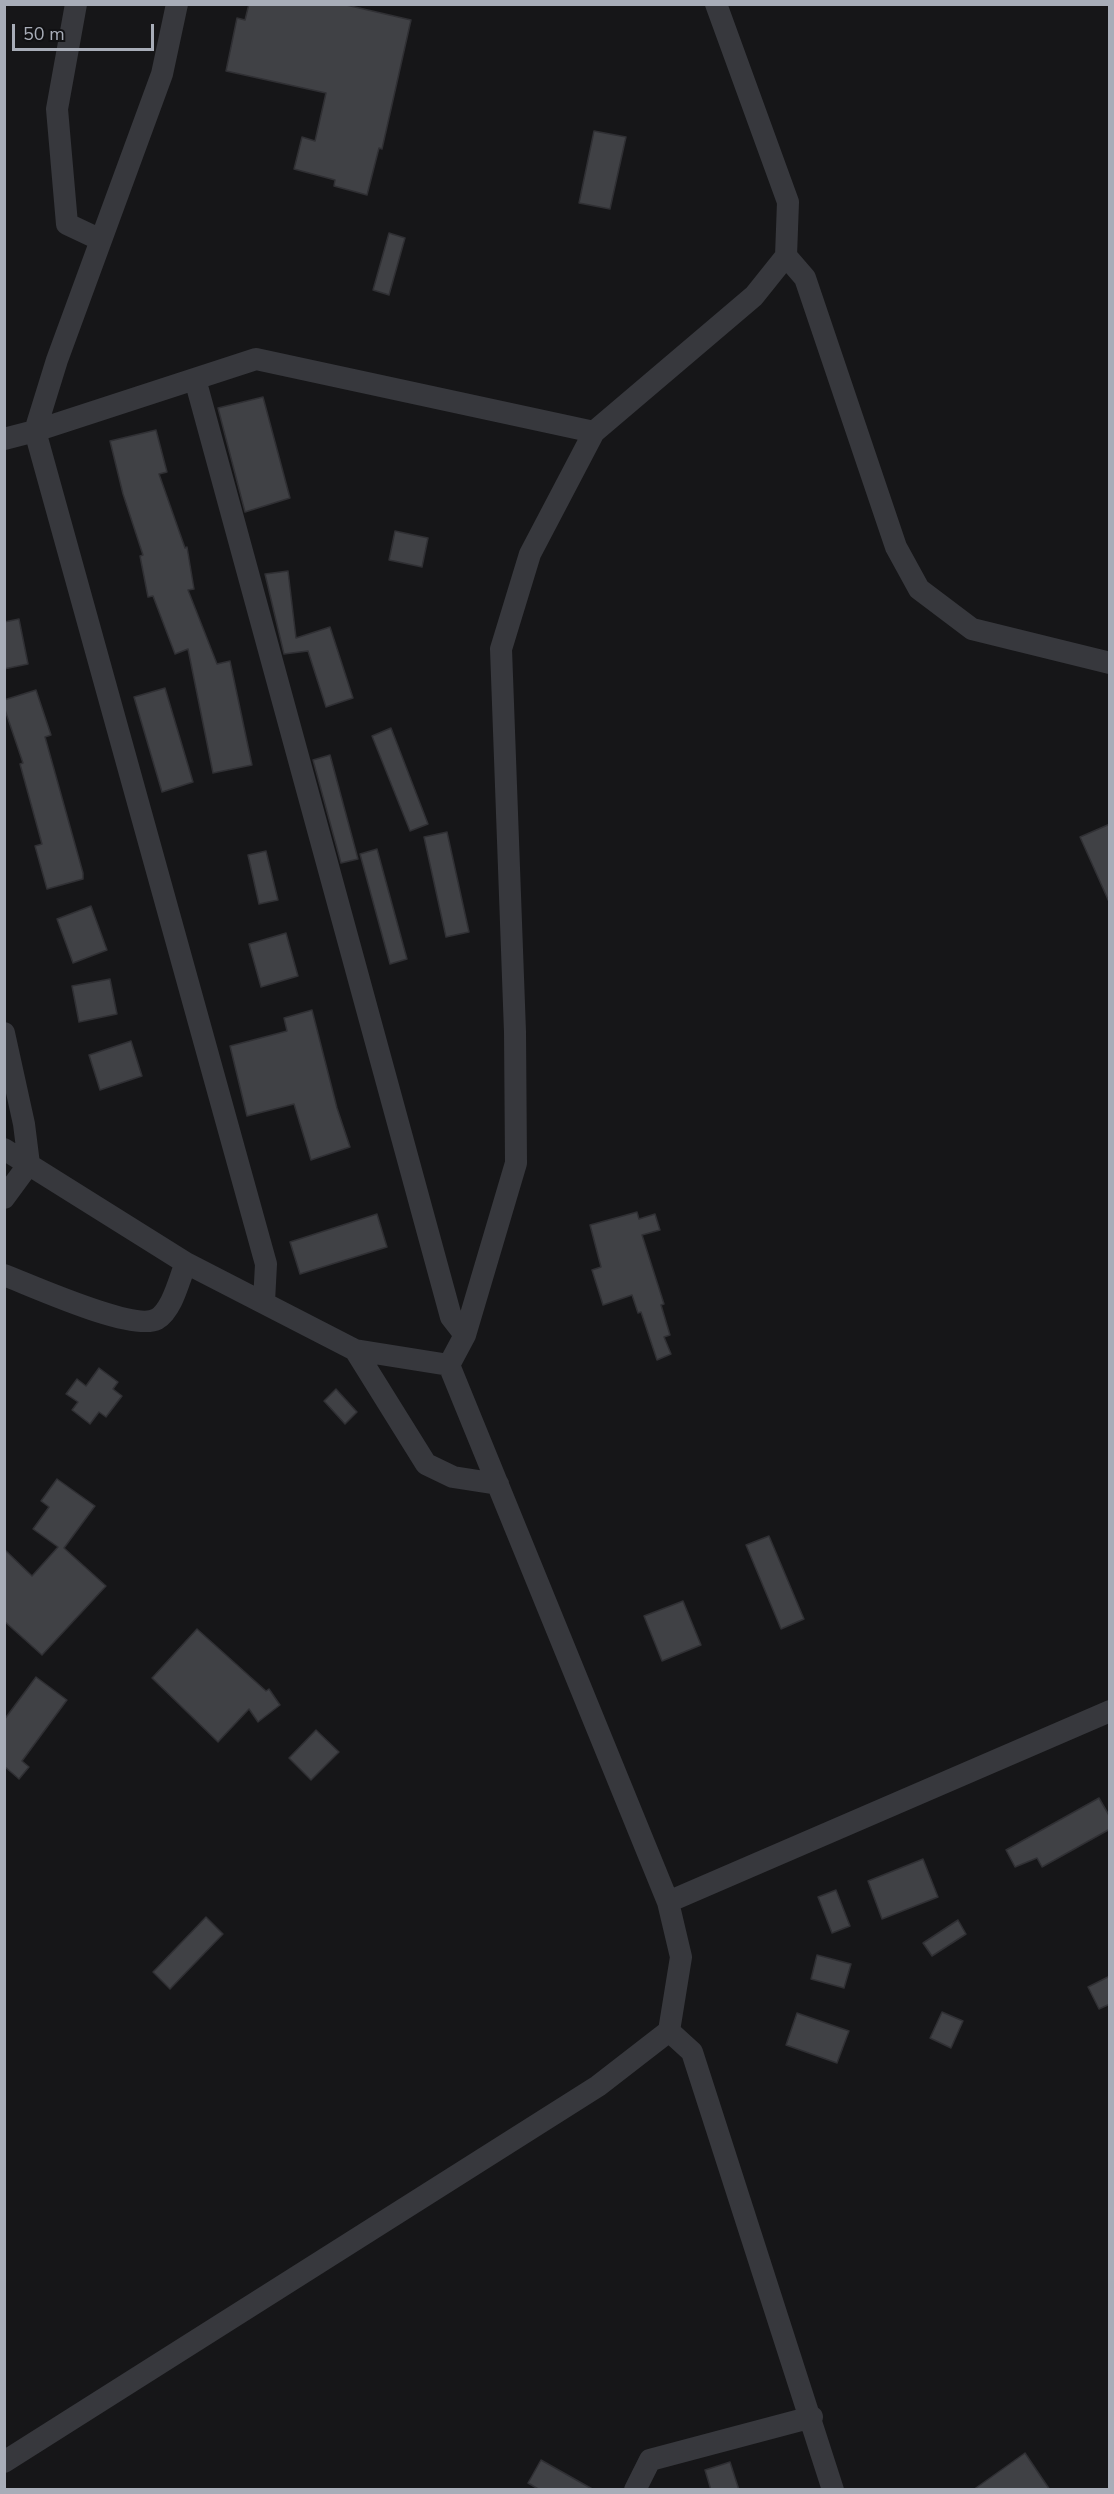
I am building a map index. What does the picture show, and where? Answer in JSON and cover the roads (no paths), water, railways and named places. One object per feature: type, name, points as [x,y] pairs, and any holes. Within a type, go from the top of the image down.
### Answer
[{"type":"street","points":[[76,4],[57,110],[67,224],[101,240]]},
{"type":"street","points":[[177,4],[162,74],[57,360],[35,431],[266,1264],[264,1302]]},
{"type":"street","points":[[449,1365],[465,1335],[516,1163],[515,1032],[501,649],[530,555],[594,432],[754,296],[786,256],[789,202],[716,4]]},
{"type":"street","points":[[786,256],[805,278],[896,547],[919,589],[972,629],[1110,663]]},
{"type":"street","points":[[4,439],[256,359],[594,432]]},
{"type":"street","points":[[195,379],[451,1317],[465,1335]]},
{"type":"street","points":[[4,1033],[24,1124],[29,1164],[4,1198]]},
{"type":"street","points":[[4,1149],[186,1263],[355,1350],[449,1365]]},
{"type":"street","points":[[4,1275],[124,1320],[147,1323],[159,1318],[169,1305],[186,1263]]},
{"type":"street","points":[[355,1350],[426,1464],[453,1477],[498,1484]]},
{"type":"street","points":[[4,2462],[598,2086],[669,2031],[681,1957],[668,1902],[449,1365]]},
{"type":"street","points":[[668,1902],[1110,1711]]},
{"type":"street","points":[[669,2031],[692,2052],[812,2417],[833,2490]]},
{"type":"street","points":[[635,2490],[650,2460],[812,2417]]}]
